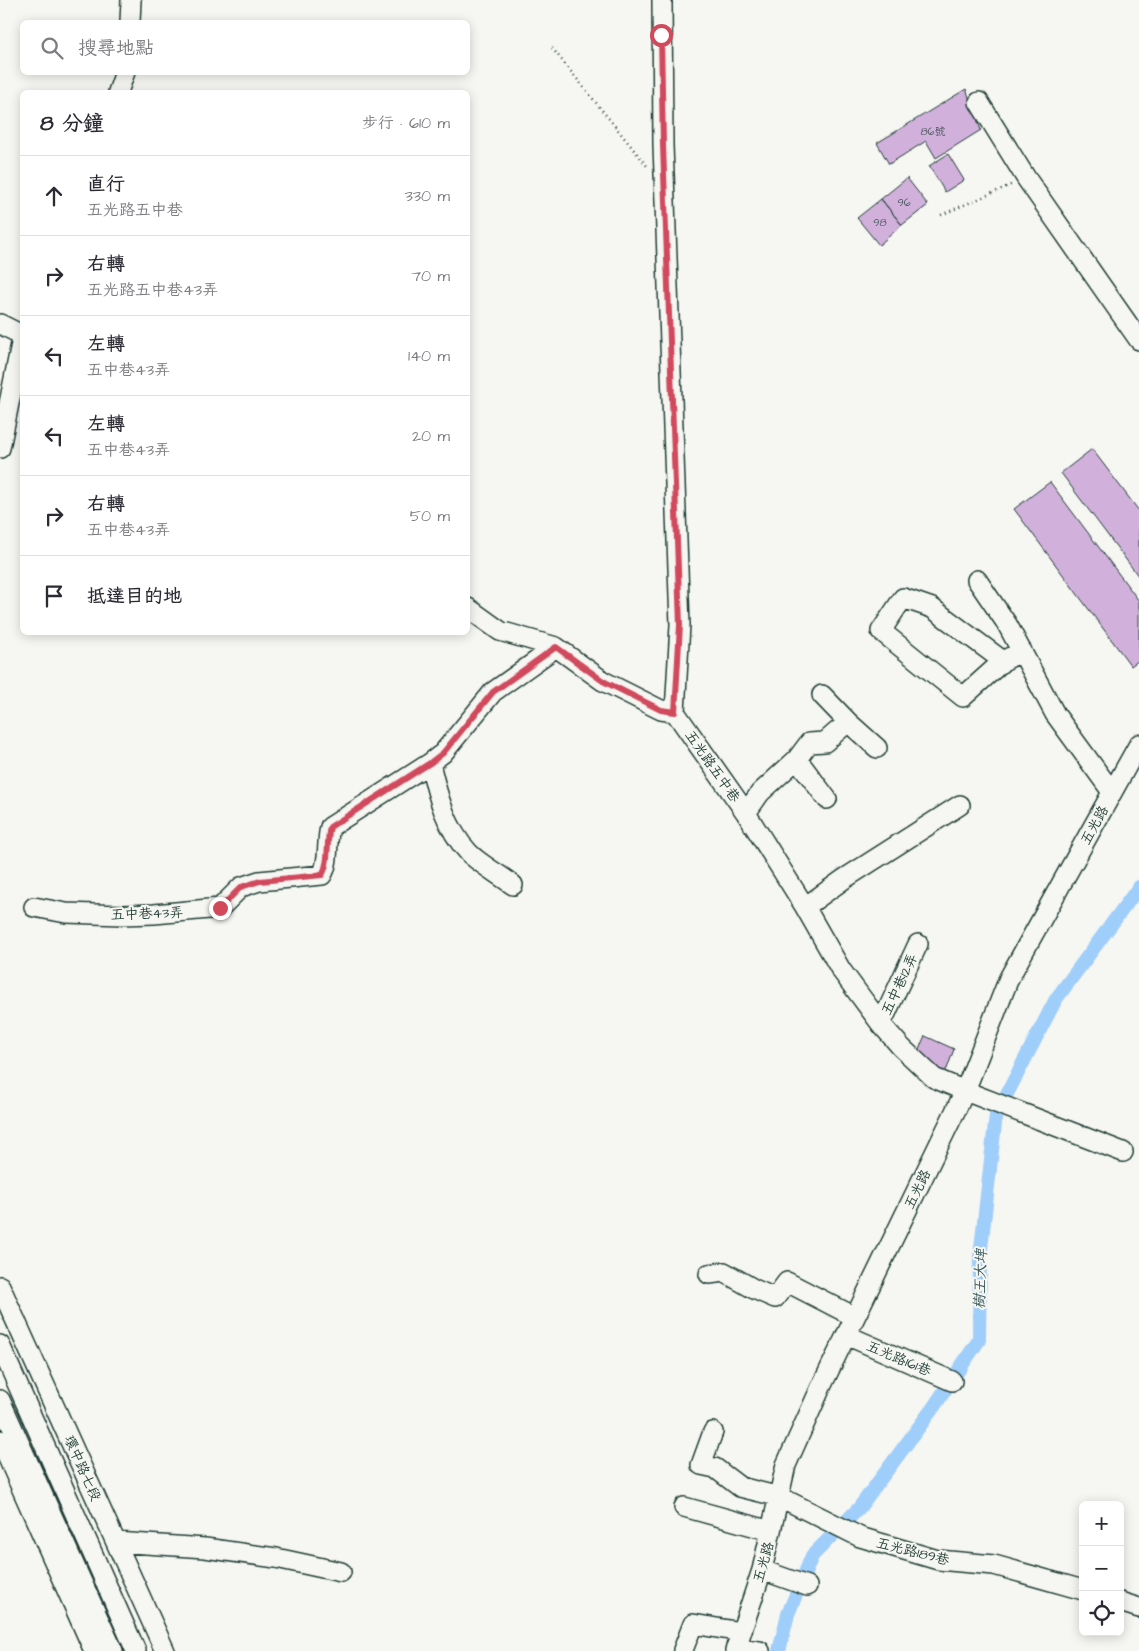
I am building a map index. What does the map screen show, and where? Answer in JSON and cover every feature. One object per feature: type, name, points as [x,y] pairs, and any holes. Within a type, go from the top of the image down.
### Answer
[{"type":"street","points":[[130,20],[131,0]]},
{"type":"street","points":[[470,610],[500,632],[556,647],[603,681],[661,710],[675,712],[680,625],[665,188],[662,0]]},
{"type":"street","points":[[119,90],[124,75]]},
{"type":"street","points":[[979,102],[1026,178],[1139,340]]},
{"type":"street","points":[[0,324],[20,334]]},
{"type":"street","points":[[0,448],[20,349]]},
{"type":"street","points":[[977,580],[1007,624],[1055,714],[1112,792]]},
{"type":"street","points":[[1003,661],[932,608],[904,598],[880,631],[963,697],[1003,661],[1022,651]]},
{"type":"street","name":"五中巷43弄","points":[[34,907],[66,913],[122,915],[220,908],[241,887],[260,881],[322,875],[325,870],[327,837],[330,827],[443,753],[493,692],[556,647]]},
{"type":"street","points":[[822,695],[877,748]]},
{"type":"street","name":"五光路五中巷","points":[[675,712],[746,813],[805,907],[841,970],[881,1024],[901,1047],[934,1078],[1123,1152]]},
{"type":"street","points":[[746,813],[760,793],[797,759],[809,743],[825,742],[848,722]]},
{"type":"street","name":"五光路","points":[[737,1643],[762,1570],[786,1465],[846,1335],[965,1091],[1010,978],[1139,744]]},
{"type":"street","points":[[797,759],[827,799]]},
{"type":"street","points":[[430,763],[436,790],[450,825],[458,839],[470,854],[513,885]]},
{"type":"street","points":[[805,907],[844,878],[960,805]]},
{"type":"street","name":"五中巷12弄","points":[[881,1024],[918,944]]},
{"type":"street","points":[[709,1274],[724,1272],[754,1289],[775,1298],[787,1282],[855,1317]]},
{"type":"street","name":"環中路七段","points":[[0,1286],[165,1651]]},
{"type":"street","name":"五光路161巷","points":[[846,1335],[952,1381]]},
{"type":"street","name":"環中路七段","points":[[0,1345],[136,1651]]},
{"type":"street","points":[[0,1400],[113,1651]]},
{"type":"street","name":"五光路189巷","points":[[712,1432],[702,1465],[715,1468],[740,1487],[780,1497],[860,1537],[938,1560],[994,1565],[1079,1589]]},
{"type":"street","points":[[0,1440],[94,1651]]},
{"type":"street","points":[[684,1507],[772,1531]]},
{"type":"street","points":[[116,1542],[205,1548],[276,1558],[341,1572]]},
{"type":"street","points":[[762,1570],[807,1586]]},
{"type":"street","points":[[1124,1603],[1139,1608]]},
{"type":"street","points":[[683,1650],[693,1624],[760,1651]]},
{"type":"path","points":[[552,48],[665,188]]},
{"type":"path","points":[[941,215],[1026,178]]},
{"type":"building","points":[[966,89],[981,130],[936,158],[926,141],[889,164],[877,143]]},
{"type":"building","points":[[948,154],[964,180],[945,192],[929,166]]},
{"type":"building","points":[[907,178],[928,205],[902,225],[881,199]]},
{"type":"building","points":[[881,199],[902,225],[879,245],[857,218]]},
{"type":"building","points":[[1092,449],[1139,511],[1139,577],[1061,473]]},
{"type":"building","points":[[1050,482],[1139,601],[1139,660],[1131,666],[1014,509]]},
{"type":"building","points":[[925,1036],[954,1049],[947,1069],[938,1075],[916,1055]]},
{"type":"waterway","name":"樹王大埤","points":[[779,1651],[788,1614],[812,1556],[859,1508],[933,1408],[979,1340],[980,1257],[996,1115],[1056,999],[1139,887]]},
{"type":"route","points":[[220,908],[241,887],[260,881],[322,875],[325,870],[327,837],[330,827],[443,753],[493,692],[556,647],[603,681],[661,710],[675,712],[680,625],[663,145],[661,35]]}]
